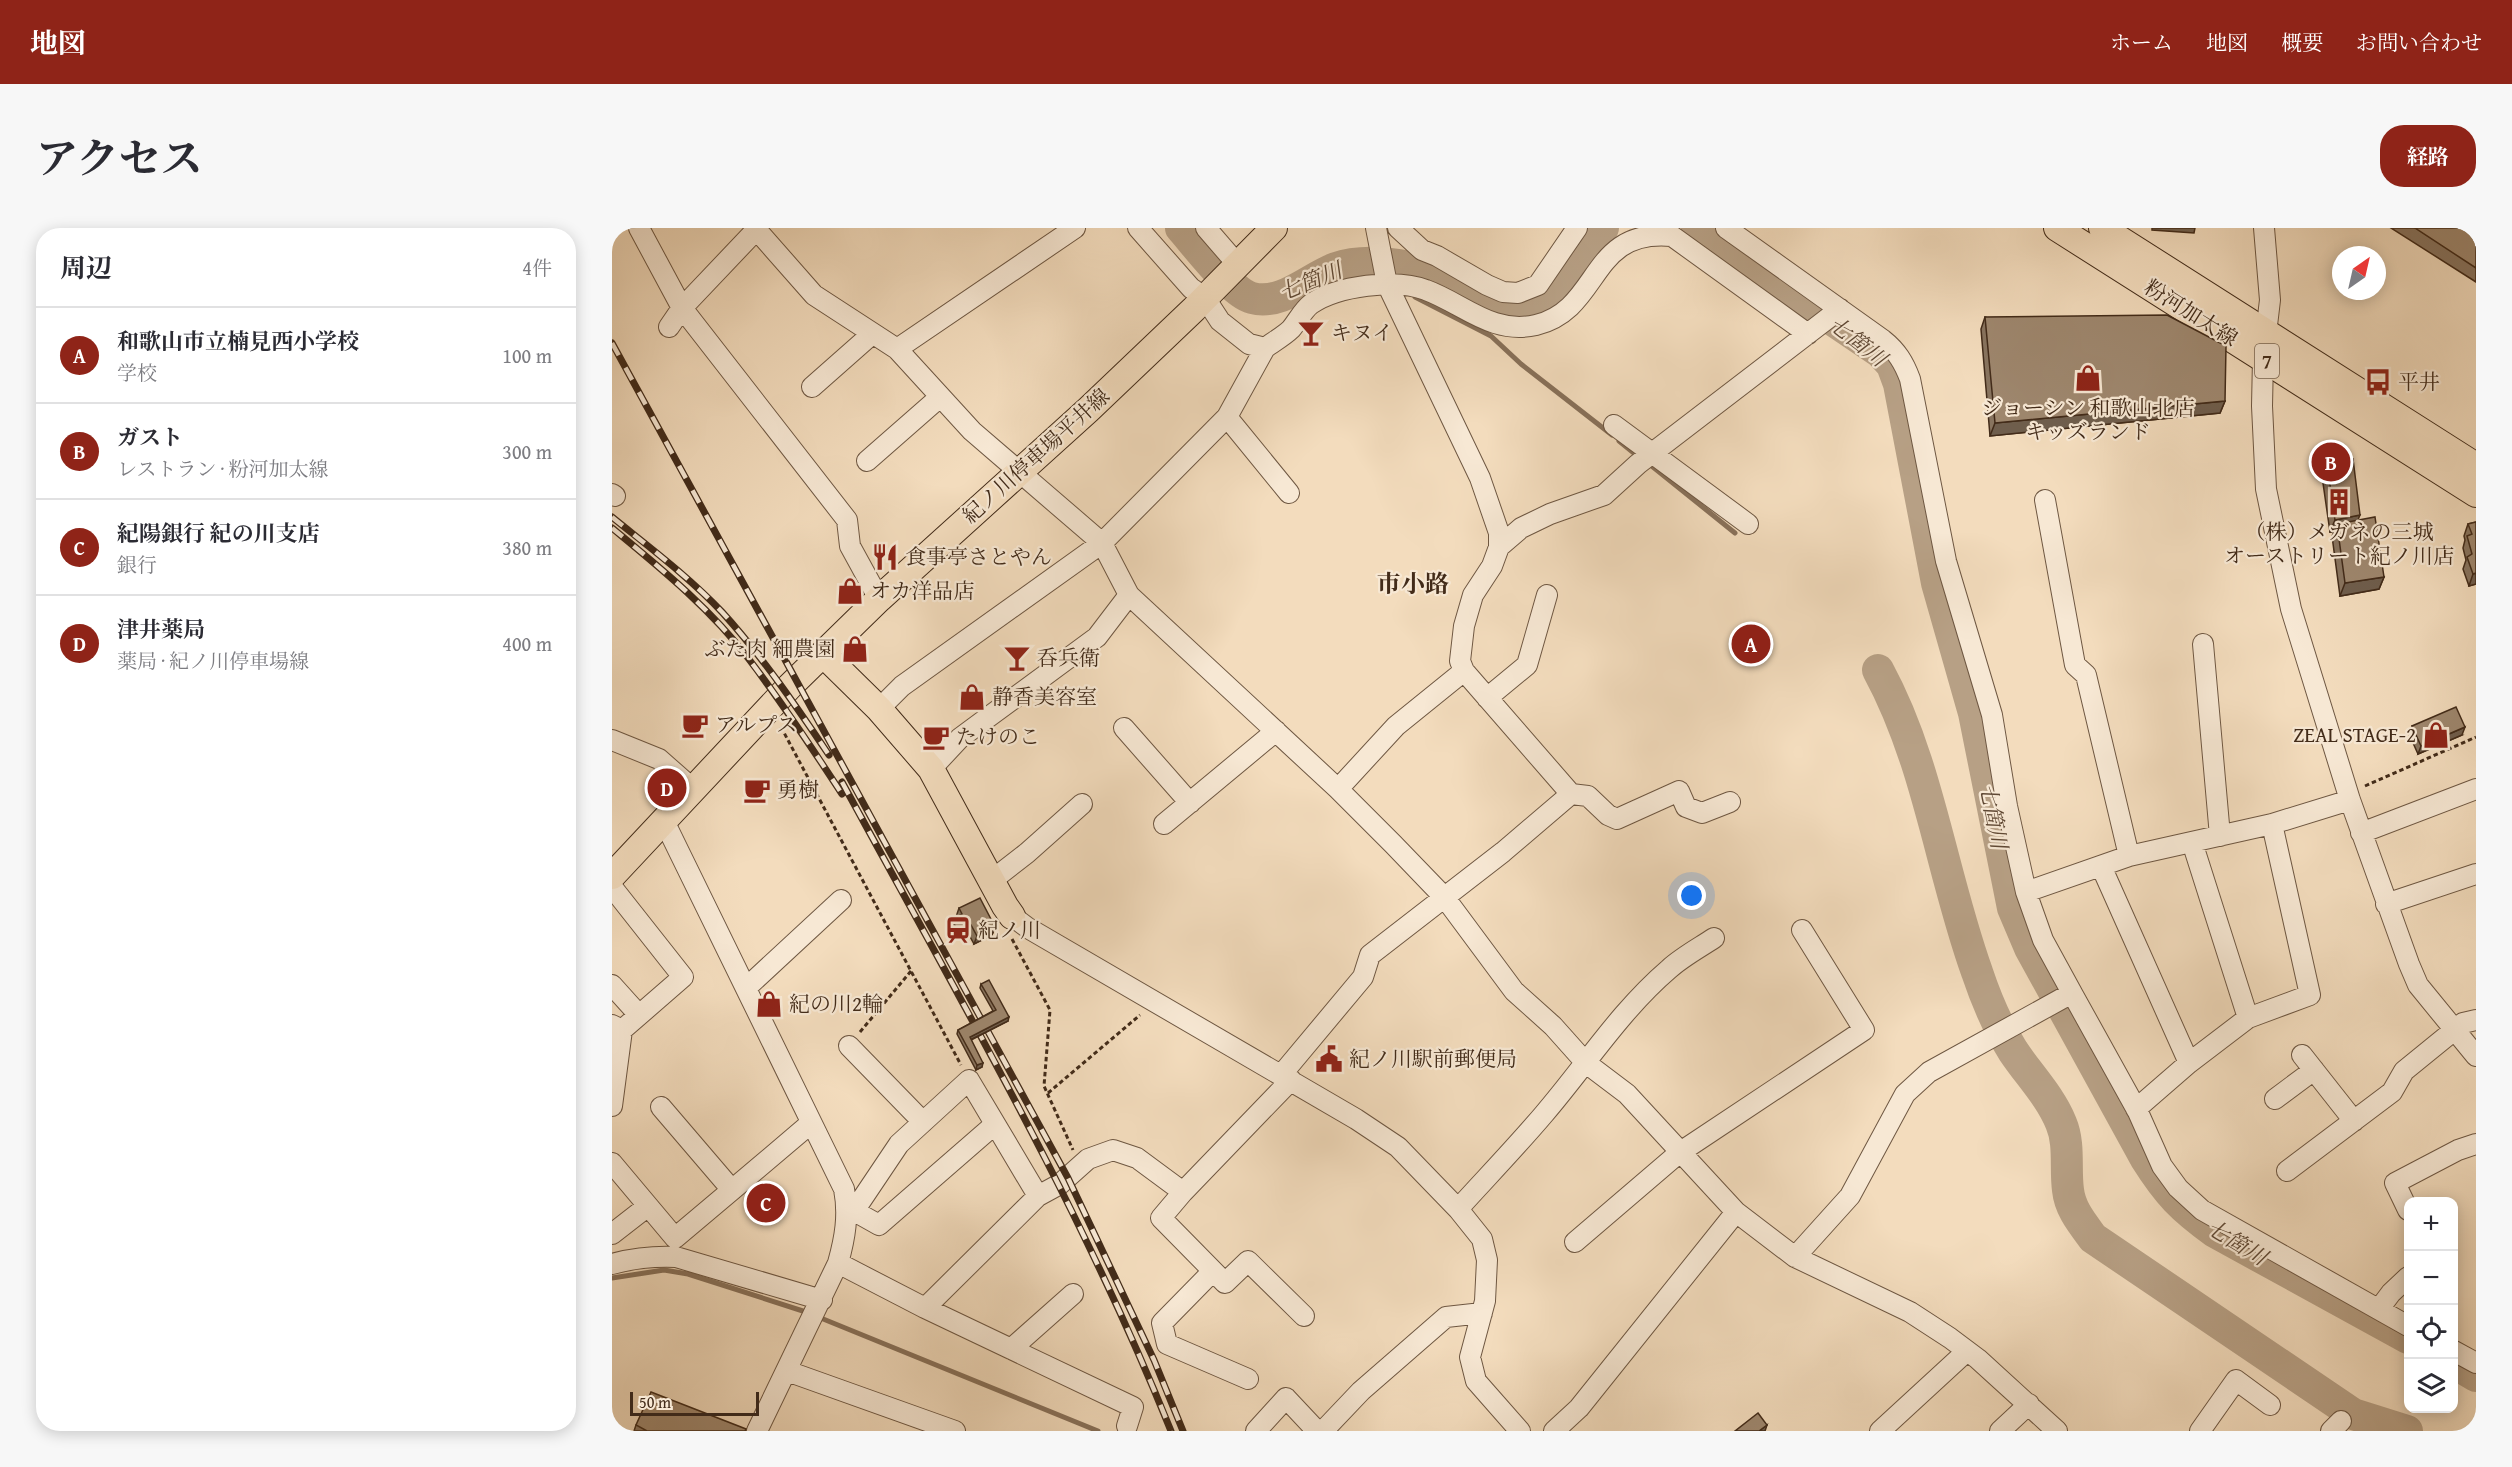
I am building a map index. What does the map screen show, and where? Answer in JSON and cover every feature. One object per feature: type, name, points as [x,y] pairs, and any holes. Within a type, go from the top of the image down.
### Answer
[{"type":"main road","name":"紀ノ川停車場平井線","points":[[612,876],[693,789],[879,598],[1020,472],[1209,294],[1274,228]]},
{"type":"main road","name":"粉河加太線","points":[[2057,228],[2476,494]]},
{"type":"main road","name":"粉河加太線","points":[[2102,228],[2476,466]]},
{"type":"main road","points":[[823,654],[879,709],[931,769],[1012,916]]},
{"type":"street","points":[[639,228],[682,308],[847,520],[850,546],[879,598]]},
{"type":"street","points":[[897,349],[1075,228]]},
{"type":"street","points":[[1138,228],[1191,288],[1209,294],[1220,321],[1249,344],[1265,348]]},
{"type":"street","points":[[1206,228],[1236,267]]},
{"type":"street","points":[[1398,228],[1422,250],[1437,256],[1487,285],[1503,292],[1518,293],[1538,285],[1577,228]]},
{"type":"street","points":[[1726,228],[1826,320]]},
{"type":"street","points":[[2264,228],[2270,300],[2263,359],[2262,406],[2266,489],[2291,609],[2348,795],[2386,904],[2418,985],[2476,1056]]},
{"type":"street","points":[[669,327],[682,308],[756,229],[814,295],[897,349],[972,431],[1102,543],[1130,595],[1338,789],[1445,898],[1514,992],[1553,1026],[1586,1063],[1627,1094],[1679,1153],[1736,1212],[1795,1257],[1910,1312],[1967,1351],[2057,1431]]},
{"type":"street","points":[[879,709],[902,686],[1102,543],[1227,417],[1265,348],[1289,330],[1310,305],[1341,290],[1386,282],[1426,290],[1481,320],[1497,325],[1516,328],[1536,325],[1555,319],[1570,306],[1605,255],[1631,230],[1648,231],[1672,237],[1826,320],[1877,335],[1894,348],[1910,379],[1946,561],[1992,715],[2007,806],[2026,892],[2064,997],[2136,1109],[2162,1166],[2178,1188],[2202,1210],[2404,1323]]},
{"type":"street","points":[[1377,235],[1386,282],[1480,478],[1499,533],[1499,547],[1492,566],[1473,595],[1464,626],[1460,661],[1464,670],[1571,794],[1587,796],[1608,815],[1617,819],[1679,791],[1686,807],[1701,813],[1730,802]]},
{"type":"street","points":[[1499,547],[1521,528],[1550,514],[1604,495],[1647,457],[1826,320]]},
{"type":"street","points":[[812,387],[872,334]]},
{"type":"street","points":[[867,461],[940,397]]},
{"type":"street","points":[[1227,417],[1289,493]]},
{"type":"street","points":[[1614,425],[1647,457],[1748,524]]},
{"type":"street","points":[[2045,500],[2074,664],[2086,675],[2129,856]]},
{"type":"street","points":[[931,769],[960,738],[1096,637],[1130,595]]},
{"type":"street","points":[[1487,698],[1527,665],[1547,595]]},
{"type":"street","points":[[2203,644],[2220,836]]},
{"type":"street","points":[[1338,789],[1396,726],[1464,670]]},
{"type":"street","points":[[1124,728],[1190,803]]},
{"type":"street","points":[[1164,824],[1276,731]]},
{"type":"street","points":[[612,740],[659,759],[693,789]]},
{"type":"street","points":[[2361,833],[2476,789]]},
{"type":"street","points":[[1304,1316],[1248,1261],[1225,1283],[1161,1218],[1287,1077],[1363,977],[1370,955],[1445,898],[1571,794]]},
{"type":"street","points":[[2026,892],[2129,856],[2272,824],[2348,795]]},
{"type":"street","points":[[991,881],[1027,853],[1082,804]]},
{"type":"street","points":[[664,821],[844,1189],[851,1209],[879,1225],[994,1125]]},
{"type":"street","points":[[2136,1109],[2189,1063],[2248,1018],[2310,995],[2272,824]]},
{"type":"street","points":[[2192,842],[2248,1018]]},
{"type":"street","points":[[2101,866],[2189,1063]]},
{"type":"street","points":[[2386,904],[2476,874]]},
{"type":"street","points":[[612,886],[683,977],[639,1015],[617,1027],[612,1104]]},
{"type":"street","points":[[746,988],[841,900]]},
{"type":"street","points":[[1012,916],[1028,928],[1287,1077],[1398,1147],[1458,1209],[1482,1239],[1487,1260],[1485,1301],[1470,1357],[1476,1381],[1520,1431]]},
{"type":"street","points":[[1575,1242],[1679,1153],[1864,1030],[1802,930]]},
{"type":"street","points":[[1458,1209],[1543,1115],[1586,1063],[1610,1029],[1670,968],[1714,939]]},
{"type":"street","points":[[612,985],[639,1015]]},
{"type":"street","points":[[1795,1257],[1850,1196],[1905,1094],[1929,1072],[2064,997]]},
{"type":"street","points":[[2287,1171],[2392,1092],[2404,1071],[2463,1023],[2476,1020]]},
{"type":"street","points":[[849,1046],[923,1122]]},
{"type":"street","points":[[2275,1099],[2308,1062],[2354,1121]]},
{"type":"street","points":[[757,1431],[838,1263],[851,1209],[899,1144],[969,1080],[1038,1196]]},
{"type":"street","points":[[661,1107],[732,1190]]},
{"type":"street","points":[[612,1163],[675,1238],[811,1123]]},
{"type":"street","points":[[2404,1200],[2395,1183],[2457,1150],[2476,1144]]},
{"type":"street","points":[[925,1308],[1038,1196],[1060,1184],[1088,1159],[1113,1150],[1137,1158],[1183,1192]]},
{"type":"street","points":[[612,1234],[648,1206]]},
{"type":"street","points":[[1554,1431],[1579,1408],[1736,1212]]},
{"type":"street","points":[[612,1264],[644,1257],[676,1257],[817,1310]]},
{"type":"street","points":[[838,1263],[925,1308],[1133,1407],[1127,1426]]},
{"type":"street","points":[[1213,1270],[1162,1323],[1167,1344],[1248,1379]]},
{"type":"street","points":[[2379,1309],[2391,1293],[2404,1281]]},
{"type":"street","points":[[1011,1349],[1073,1294]]},
{"type":"street","points":[[1323,1431],[1361,1391],[1446,1317],[1482,1313]]},
{"type":"street","points":[[1880,1431],[1967,1351]]},
{"type":"street","points":[[2458,1353],[2476,1363]]},
{"type":"street","points":[[787,1371],[955,1431]]},
{"type":"street","points":[[2200,1431],[2236,1380],[2270,1405]]},
{"type":"street","points":[[1256,1431],[1286,1398],[1317,1431]]},
{"type":"street","points":[[2000,1431],[2029,1404]]},
{"type":"path","points":[[771,708],[969,1080]]},
{"type":"path","points":[[2348,795],[2476,737]]},
{"type":"path","points":[[1012,916],[1004,923],[1050,1010],[1044,1086],[1079,1167]]},
{"type":"path","points":[[849,1046],[910,971]]},
{"type":"path","points":[[1048,1093],[1156,1001]]},
{"type":"building","points":[[2415,228],[2476,228],[2476,268]]},
{"type":"building","points":[[2167,315],[2226,346],[2225,401],[1995,423],[1985,317]]},
{"type":"building","name":"（株）メガネの三城 オーストリート紀ノ川店","points":[[2353,459],[2360,515],[2335,520],[2327,464]]},
{"type":"building","points":[[2375,517],[2384,577],[2345,583],[2337,524]]},
{"type":"building","points":[[2476,522],[2476,573],[2473,574],[2467,557],[2472,554],[2467,536],[2472,534],[2468,524]]},
{"type":"building","name":"ZEAL STAGE-2","points":[[2456,707],[2465,727],[2421,746],[2412,726]]},
{"type":"building","points":[[980,898],[995,927],[977,936],[971,925],[958,932],[952,919],[962,914],[959,908]]},
{"type":"building","points":[[989,980],[1009,1017],[970,1037],[983,1063],[977,1065],[958,1030],[996,1010],[981,984]]},
{"type":"building","points":[[651,1392],[746,1429],[745,1431],[647,1431],[636,1425]]},
{"type":"building","points":[[1758,1413],[1767,1425],[1759,1431],[1735,1431]]},
{"type":"waterway","name":"七箇川","points":[[1181,228],[1225,278],[1252,298],[1263,299],[1285,295],[1336,268],[1351,264],[1375,263],[1416,269],[1484,303],[1518,310],[1535,306],[1554,292],[1603,228]]},
{"type":"waterway","name":"七箇川","points":[[1697,228],[1880,352],[1892,365],[1899,384],[1937,583],[1974,713],[2013,908],[2030,948],[2146,1159],[2176,1200],[2215,1232],[2404,1336]]},
{"type":"waterway","points":[[1401,265],[1404,278]]},
{"type":"waterway","points":[[1415,297],[1491,336],[1521,364],[1612,435]]},
{"type":"waterway","points":[[1619,441],[1640,458]]},
{"type":"waterway","points":[[1648,463],[1735,533]]},
{"type":"waterway","points":[[1878,670],[1910,743],[1965,934],[1988,1003],[2013,1051],[2045,1095],[2064,1131],[2069,1197],[2081,1221],[2093,1238],[2353,1414],[2407,1431]]},
{"type":"waterway","points":[[612,1278],[664,1270],[688,1274],[806,1312],[1098,1431]]},
{"type":"waterway","name":"七箇川","points":[[2458,1365],[2476,1376]]},
{"type":"railway","points":[[612,343],[1068,1178],[1154,1360],[1183,1431]]},
{"type":"railway","points":[[612,517],[682,574],[722,612],[765,664],[829,755]]},
{"type":"railway","points":[[612,528],[683,589],[733,640],[760,674],[842,794]]},
{"type":"railway","points":[[842,782],[1016,1102],[1098,1264],[1171,1431]]},
{"type":"place","name":"キヌイ","points":[[1311,333]]},
{"type":"place","name":"ジョーシン 和歌山北店 キッズランド","points":[[2088,378]]},
{"type":"place","name":"平井","points":[[2378,382]]},
{"type":"place","name":"ガスト","points":[[2331,462]]},
{"type":"place","name":"（株）メガネの三城 オーストリート紀ノ川店","points":[[2339,502]]},
{"type":"place","name":"食事亭さとやん","points":[[885,557]]},
{"type":"place","name":"オカ洋品店","points":[[850,591]]},
{"type":"place","name":"和歌山市立楠見西小学校","points":[[1751,644]]},
{"type":"place","name":"ぶた肉 細農園","points":[[855,649]]},
{"type":"place","name":"呑兵衛","points":[[1017,658]]},
{"type":"place","name":"静香美容室","points":[[972,697]]},
{"type":"place","name":"アルプス","points":[[695,725]]},
{"type":"place","name":"ZEAL STAGE-2","points":[[2436,735]]},
{"type":"place","name":"たけのこ","points":[[936,737]]},
{"type":"place","name":"津井薬局","points":[[667,788]]},
{"type":"place","name":"勇樹","points":[[757,790]]},
{"type":"place","name":"紀ノ川","points":[[958,930]]},
{"type":"place","name":"紀の川2輪","points":[[769,1004]]},
{"type":"place","name":"紀ノ川駅前郵便局","points":[[1329,1059]]},
{"type":"place","name":"紀陽銀行 紀の川支店","points":[[766,1203]]},
{"type":"district","name":"市小路","points":[[1413,584]]}]
